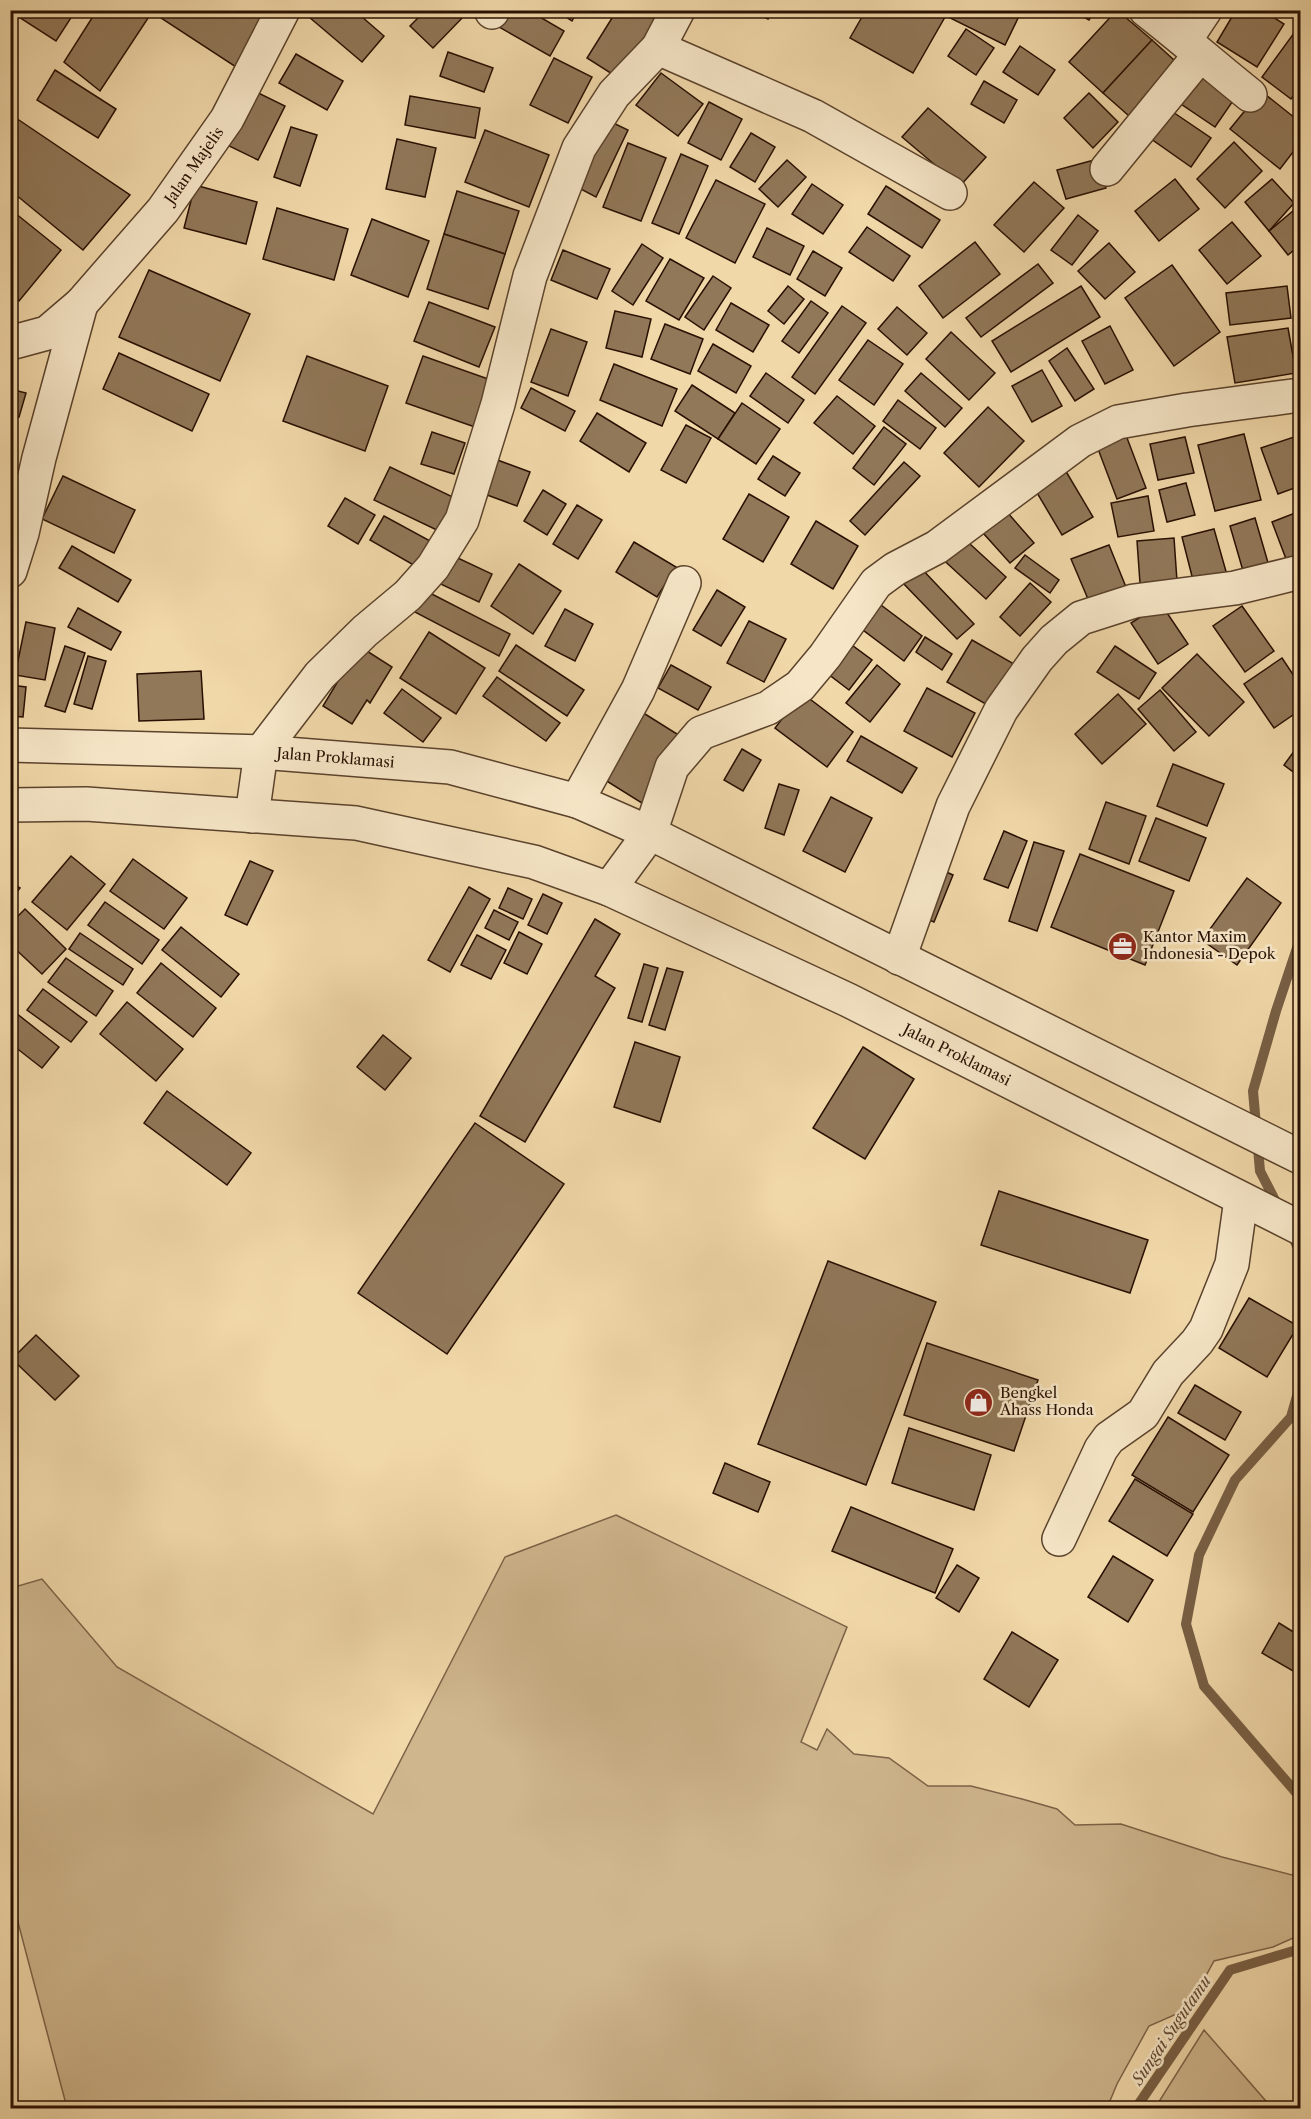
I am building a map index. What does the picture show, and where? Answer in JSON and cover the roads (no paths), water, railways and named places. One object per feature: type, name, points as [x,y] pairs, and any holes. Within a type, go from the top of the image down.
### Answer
[{"type":"street","name":"Jalan Majelis","points":[[10,343],[47,333],[81,304],[163,210],[227,119],[284,10]]},
{"type":"street","points":[[252,816],[261,752],[320,675],[365,631],[408,595],[434,567],[462,520],[498,404],[530,276],[579,148],[614,94],[658,48],[678,10]]},
{"type":"street","points":[[1146,10],[1250,95]]},
{"type":"street","points":[[1107,169],[1192,48],[1205,10]]},
{"type":"street","points":[[658,48],[813,116],[950,193]]},
{"type":"street","points":[[10,571],[81,304]]},
{"type":"street","points":[[609,889],[650,833],[672,767],[700,733],[768,708],[800,686],[825,656],[876,583],[895,569],[937,547],[1080,441],[1118,422],[1300,395]]},
{"type":"street","points":[[899,958],[953,806],[1001,710],[1037,659],[1054,640],[1081,618],[1134,602],[1235,588],[1300,572]]},
{"type":"street","points":[[577,801],[638,690],[684,583]]},
{"type":"street","name":"Jalan Proklamasi","points":[[10,745],[261,752],[450,767],[577,801],[650,833],[1300,1157]]},
{"type":"street","name":"Jalan Proklamasi","points":[[10,805],[86,804],[356,823],[534,862],[609,889],[848,1000],[1300,1228]]},
{"type":"street","points":[[1059,1539],[1101,1449],[1109,1438],[1143,1414],[1168,1373],[1206,1329],[1233,1264],[1247,1202]]},
{"type":"waterway","name":"Sungai Sugutamu","points":[[1278,1206],[1260,1171],[1253,1091],[1300,939]]},
{"type":"waterway","name":"Sungai Sugutamu","points":[[1290,1231],[1300,1252]]},
{"type":"waterway","name":"Sungai Sugutamu","points":[[1300,1386],[1291,1417],[1235,1480],[1199,1555],[1186,1624],[1204,1686],[1300,1797]]},
{"type":"waterway","name":"Sungai Sugutamu","points":[[1136,2108],[1230,1970],[1300,1949]]},
{"type":"place","name":"Kantor Maxim Indonesia - Depok","points":[[1122,946]]},
{"type":"place","name":"Bengkel Ahass Honda","points":[[979,1402]]}]
